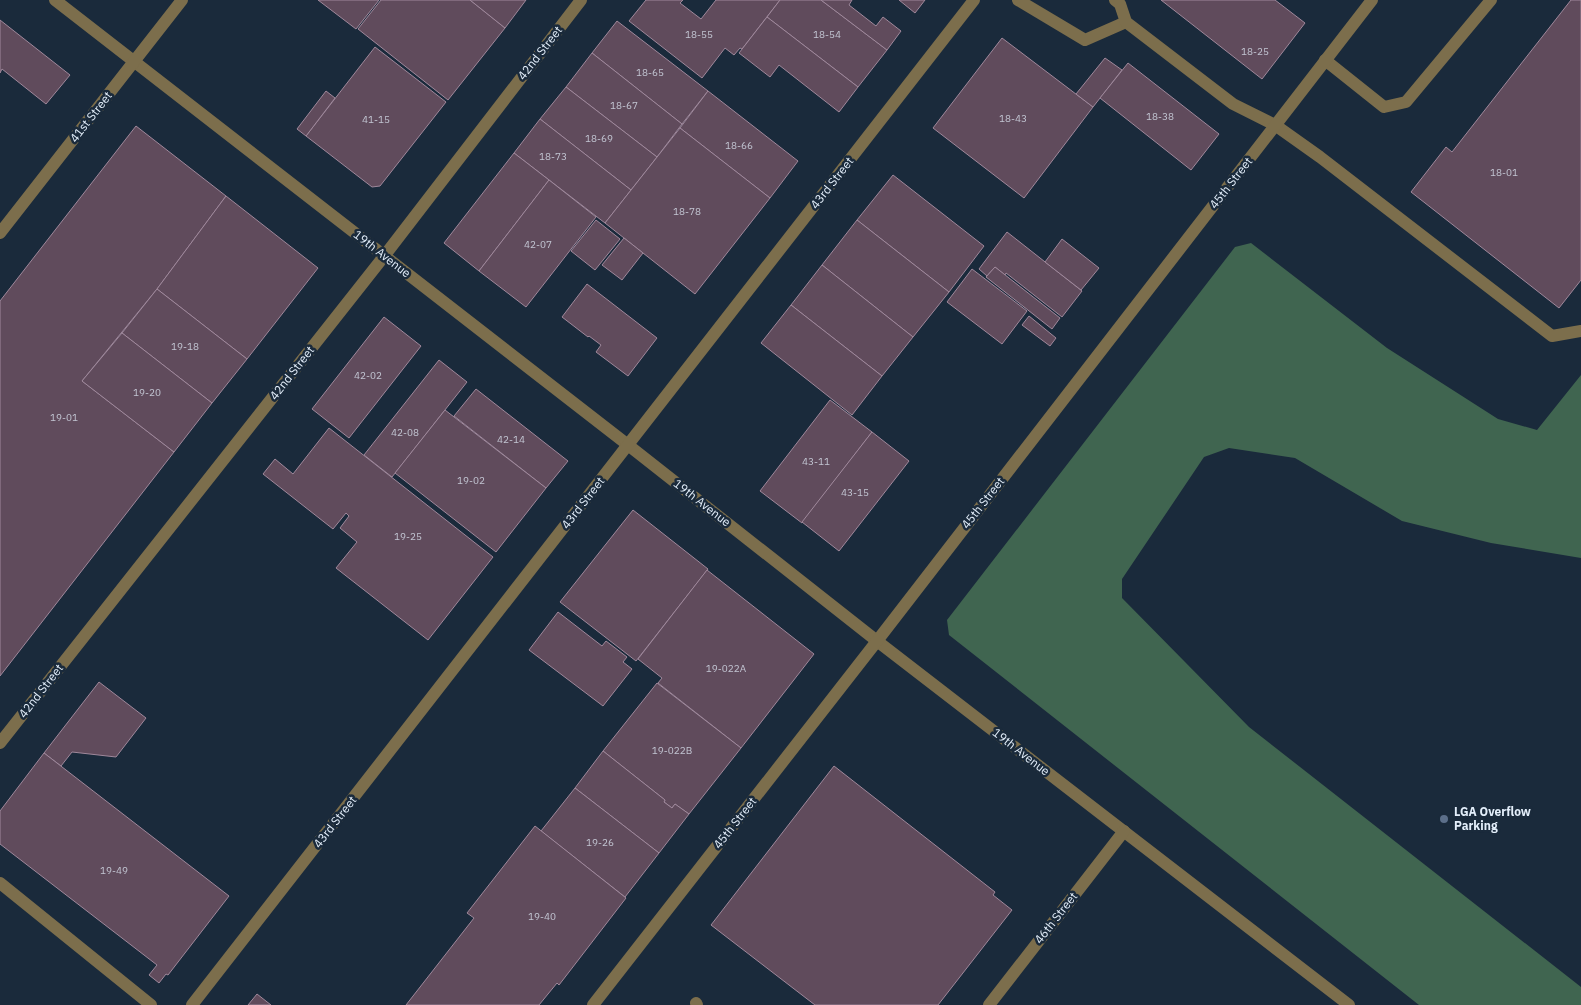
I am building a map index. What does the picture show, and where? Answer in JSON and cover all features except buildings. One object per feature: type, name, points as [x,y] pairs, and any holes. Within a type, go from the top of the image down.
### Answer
[{"type":"street","name":"19th Avenue","points":[[55,0],[385,255],[877,641],[1349,1005]]},
{"type":"street","name":"41st Street","points":[[0,233],[182,0]]},
{"type":"street","name":"42nd Street","points":[[0,743],[385,255],[581,0]]},
{"type":"street","name":"43rd Street","points":[[192,1005],[974,0]]},
{"type":"street","points":[[1018,0],[1085,40],[1126,22]]},
{"type":"street","points":[[1114,0],[1120,4],[1126,22],[1233,104],[1275,125],[1320,157],[1552,336],[1581,331]]},
{"type":"street","name":"45th Street","points":[[593,1005],[1372,0]]},
{"type":"street","points":[[1325,60],[1384,108],[1406,102],[1491,0]]},
{"type":"street","name":"46th Street","points":[[989,1005],[1124,831]]},
{"type":"street","points":[[0,883],[151,1005]]},
{"type":"green space","points":[[1251,243],[1387,348],[1498,419],[1537,430],[1581,375],[1581,558],[1491,543],[1402,521],[1295,458],[1229,448],[1204,457],[1122,579],[1122,598],[1249,727],[1581,987],[1581,1005],[1419,1005],[949,635],[947,620],[1235,247]]},
{"type":"place","name":"LGA Overflow Parking","points":[[1444,819]]}]
